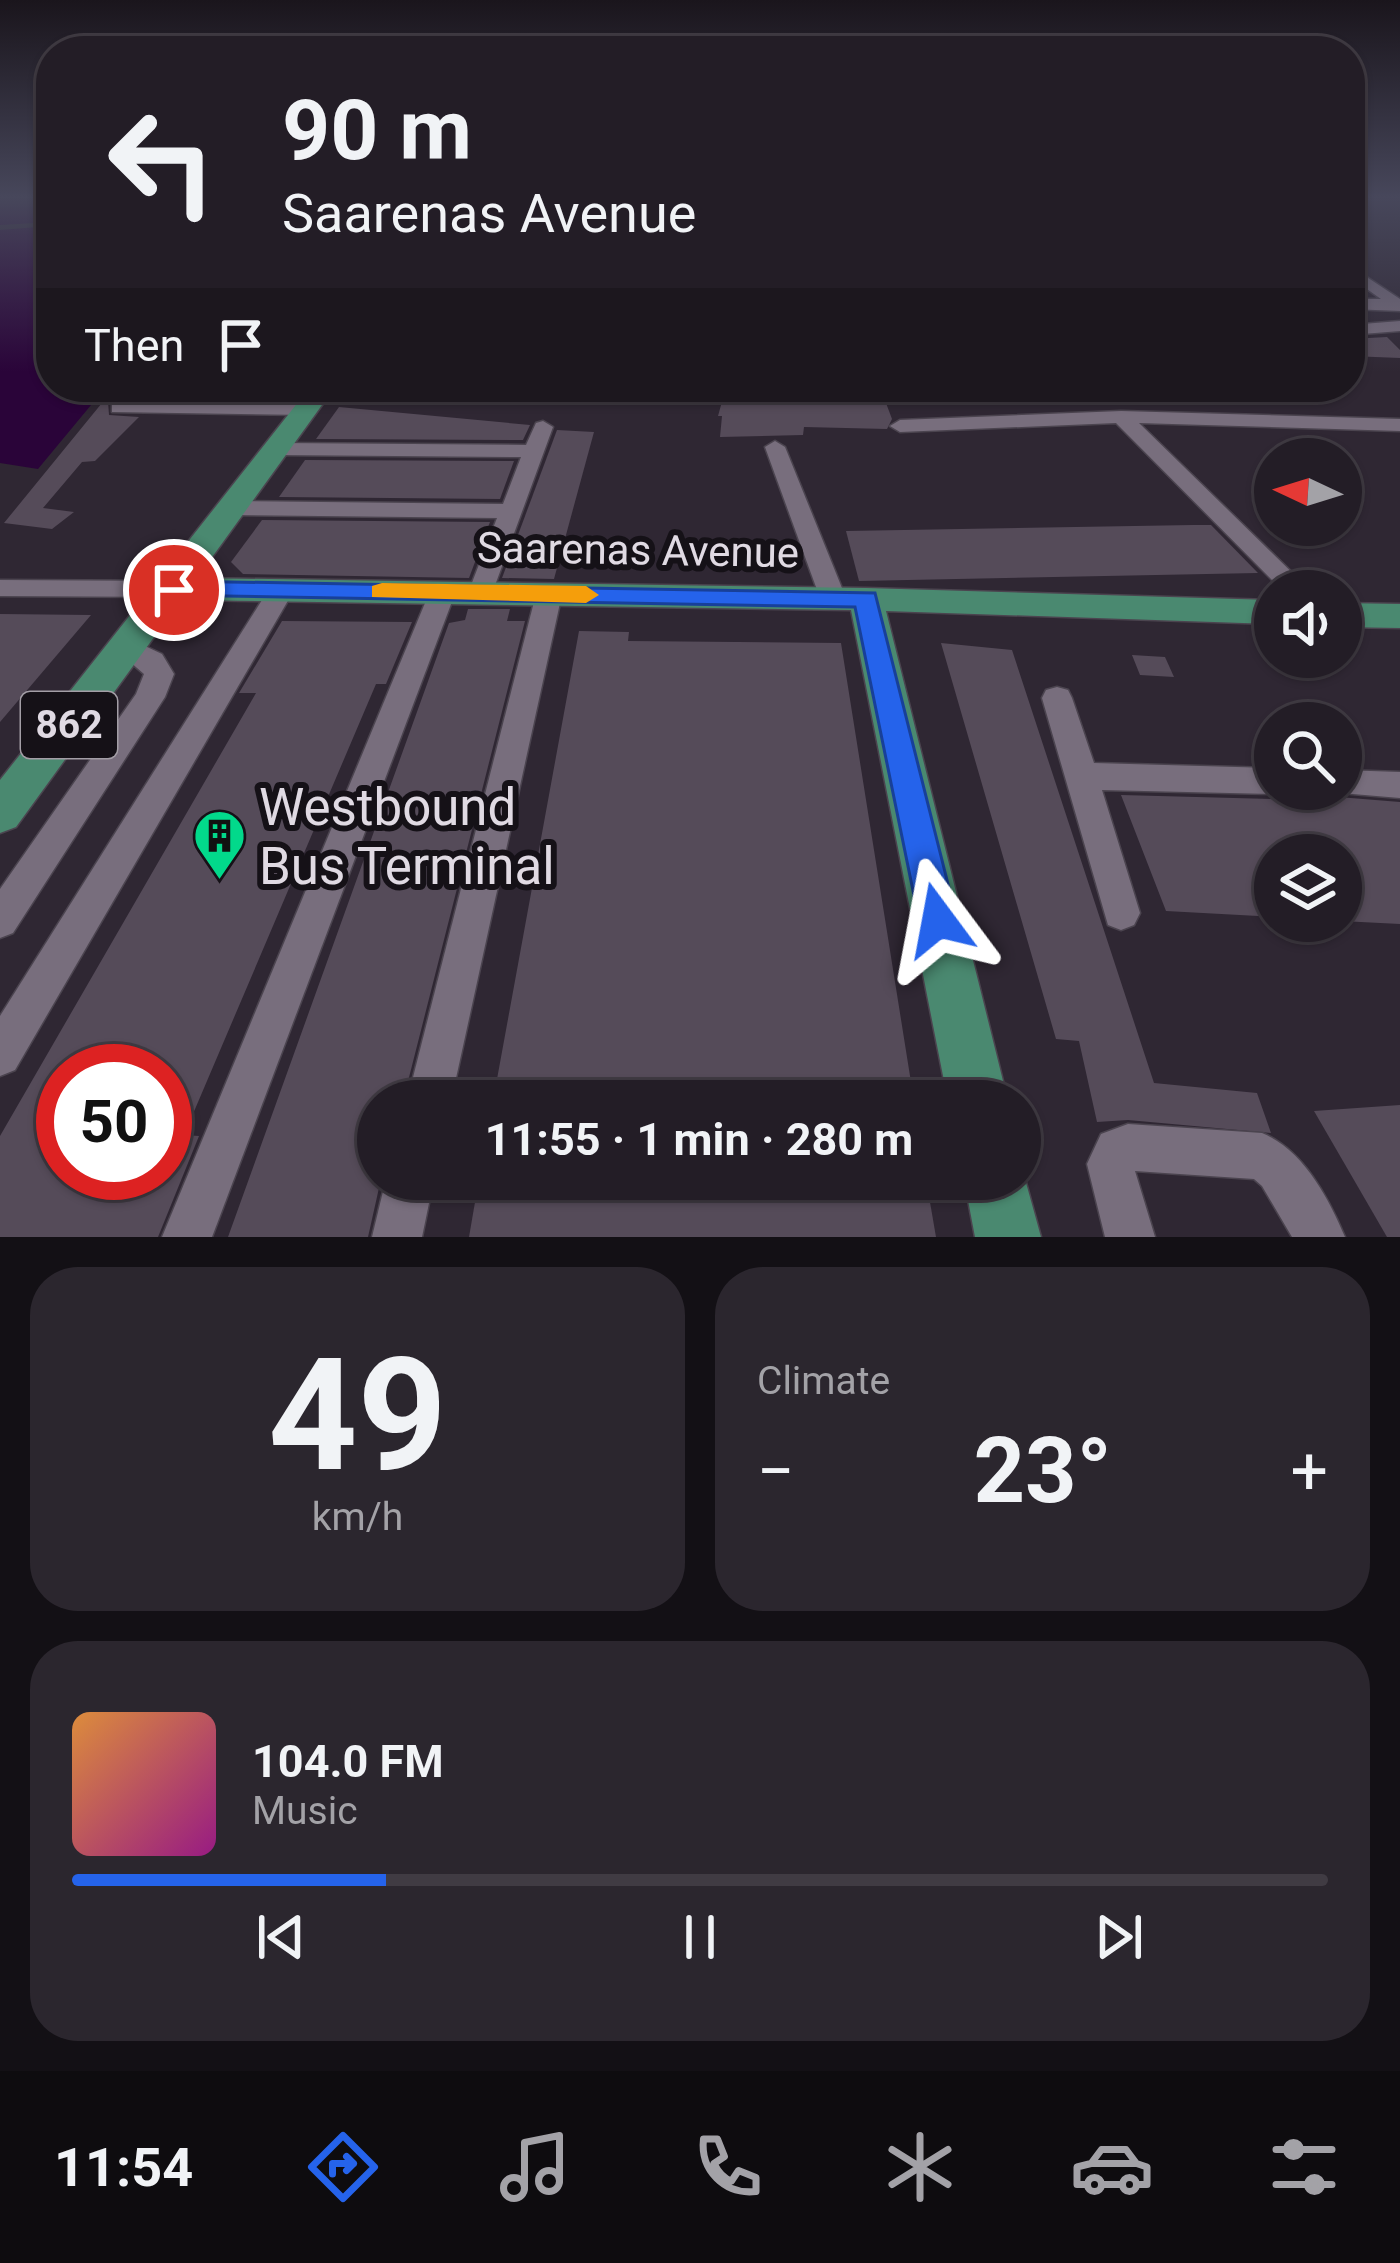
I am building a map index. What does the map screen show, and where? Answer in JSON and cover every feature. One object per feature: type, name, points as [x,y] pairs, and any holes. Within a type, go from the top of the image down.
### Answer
[{"type":"main road","name":"862","points":[[0,814],[312,402]]},
{"type":"main road","points":[[206,546],[208,578],[234,591]]},
{"type":"main road","name":"Saarenas Avenue","points":[[174,590],[849,598],[1254,611]]},
{"type":"main road","points":[[133,642],[234,591]]},
{"type":"main road","points":[[849,598],[973,1080]]},
{"type":"main road","points":[[1362,615],[1400,616]]},
{"type":"main road","points":[[1001,1200],[1009,1237]]},
{"type":"street","points":[[1365,281],[1399,305]]},
{"type":"street","points":[[1365,304],[1399,305]]},
{"type":"street","points":[[1365,329],[1400,326]]},
{"type":"street","points":[[119,408],[237,402]]},
{"type":"street","points":[[1121,417],[1277,570]]},
{"type":"street","points":[[901,426],[1121,417],[1400,425]]},
{"type":"street","points":[[481,592],[543,427]]},
{"type":"street","points":[[776,447],[849,598]]},
{"type":"street","points":[[279,448],[533,451]]},
{"type":"street","points":[[234,508],[510,512]]},
{"type":"street","name":"Saarenas Avenue","points":[[0,588],[174,590]]},
{"type":"street","points":[[187,1237],[443,591]]},
{"type":"street","points":[[0,1055],[280,592]]},
{"type":"street","points":[[434,1080],[549,594]]},
{"type":"street","points":[[0,921],[150,697],[159,674],[133,642]]},
{"type":"street","points":[[1057,698],[1121,913]]},
{"type":"street","points":[[0,768],[42,760]]},
{"type":"street","points":[[1082,776],[1254,781]]},
{"type":"street","points":[[1362,784],[1400,785]]},
{"type":"street","points":[[1130,1237],[1110,1164],[1117,1150],[1128,1147],[1271,1161],[1320,1237]]},
{"type":"street","points":[[397,1237],[405,1200]]},
{"type":"shaded area","points":[[0,257],[36,257],[36,402],[94,402],[38,469],[0,463]]},
{"type":"building","points":[[1387,337],[1400,350],[1400,358],[1365,357],[1365,338]]},
{"type":"building","points":[[103,402],[108,402],[109,415],[139,417],[95,461],[82,462],[43,508],[74,512],[52,529],[4,523]]},
{"type":"building","points":[[722,402],[886,402],[892,419],[887,429],[804,427],[803,435],[720,437],[722,416],[718,416]]},
{"type":"building","points":[[339,407],[530,425],[523,440],[316,439]]},
{"type":"building","points":[[557,430],[594,432],[554,579],[502,578]]},
{"type":"building","points":[[305,460],[514,461],[500,499],[279,497]]},
{"type":"building","points":[[262,520],[490,522],[469,578],[243,574],[231,562]]},
{"type":"building","points":[[1211,525],[1255,570],[859,581],[846,531]]},
{"type":"building","points":[[468,609],[510,609],[507,621],[525,621],[408,1080],[357,1080],[357,1200],[376,1200],[368,1237],[228,1237],[449,623],[465,620]]},
{"type":"building","points":[[0,614],[91,615],[0,722]]},
{"type":"building","name":"Westbound Bus Terminal","points":[[282,621],[412,622],[386,684],[376,684],[192,1116],[192,1044],[53,1044],[256,693],[239,693]]},
{"type":"building","points":[[579,631],[629,632],[628,641],[841,643],[911,1080],[497,1080]]},
{"type":"building","points":[[941,643],[1012,650],[1154,1083],[1257,1093],[1271,1133],[1128,1120],[1097,1122],[1079,1041],[1056,1039]]},
{"type":"building","points":[[1132,655],[1165,657],[1174,677],[1140,675]]},
{"type":"building","points":[[1121,795],[1254,798],[1254,810],[1362,810],[1362,799],[1400,802],[1400,924],[1362,922],[1362,834],[1254,834],[1254,916],[1166,911]]},
{"type":"building","name":"Westbound Bus Terminal","points":[[36,1074],[36,1200],[173,1200],[158,1237],[0,1237],[0,1136]]},
{"type":"building","points":[[1400,1105],[1400,1237],[1387,1237],[1314,1111]]},
{"type":"building","points":[[475,1200],[930,1200],[936,1237],[469,1237]]},
{"type":"slow traffic","points":[[382,591],[586,595]]},
{"type":"place","name":"Westbound Bus Terminal","points":[[220,882]]},
{"type":"route","points":[[174,590],[866,598],[938,920]]}]
